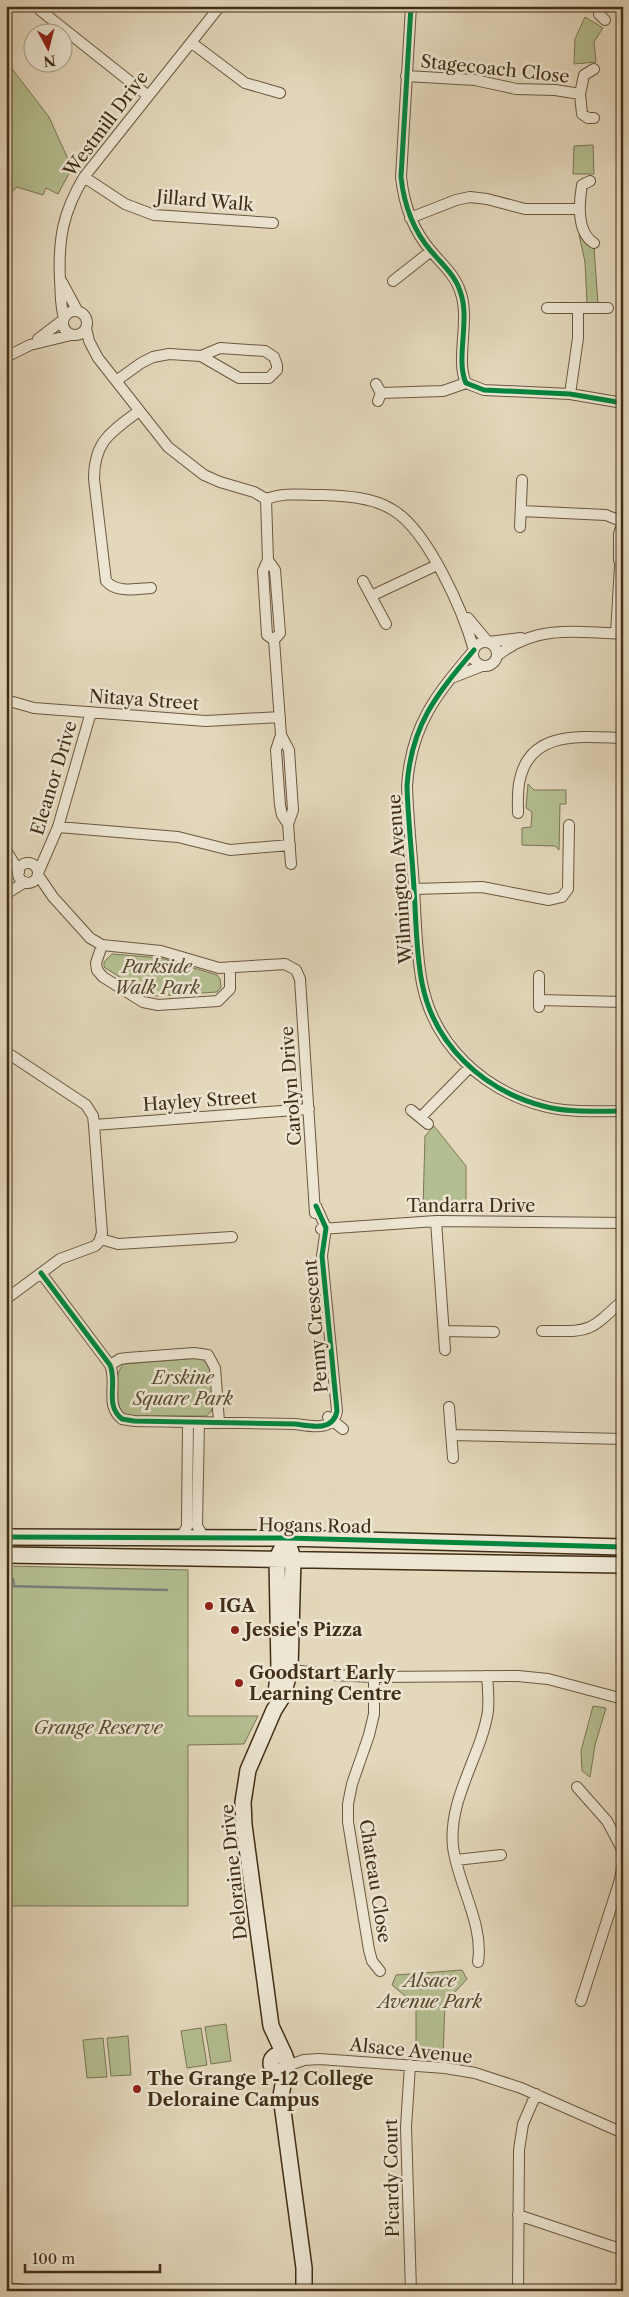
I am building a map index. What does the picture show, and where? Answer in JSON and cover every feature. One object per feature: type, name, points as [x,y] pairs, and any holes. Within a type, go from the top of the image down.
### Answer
[{"type":"street","name":"Westmill Drive","points":[[63,319],[59,254],[62,229],[72,198],[84,177],[147,95],[192,43],[220,6]]},
{"type":"street","points":[[410,6],[401,177],[403,200],[421,238],[453,276],[460,291],[464,322],[462,372],[466,383],[471,387],[484,390],[570,394],[623,403]]},
{"type":"street","points":[[600,6],[599,14],[605,20]]},
{"type":"street","points":[[40,10],[147,95]]},
{"type":"street","points":[[192,43],[230,74],[245,83],[280,93]]},
{"type":"street","name":"Stagecoach Close","points":[[594,69],[584,75],[580,94],[582,114],[588,118],[594,118]]},
{"type":"street","name":"Stagecoach Close","points":[[406,76],[475,80],[516,89],[555,90],[580,94]]},
{"type":"street","name":"Jillard Walk","points":[[84,177],[125,204],[154,215],[273,223]]},
{"type":"street","points":[[590,181],[582,185],[578,209],[586,235],[594,243]]},
{"type":"street","points":[[410,218],[456,200],[470,197],[487,199],[525,209],[578,209]]},
{"type":"street","points":[[393,280],[431,251]]},
{"type":"street","name":"Westmill Drive","points":[[60,279],[77,310]]},
{"type":"street","points":[[547,308],[608,308]]},
{"type":"street","points":[[570,394],[578,338],[578,308]]},
{"type":"street","points":[[6,357],[30,345],[69,312],[77,310],[86,317],[89,341],[98,358],[168,447],[179,458],[204,475],[254,492],[266,499],[284,494],[338,496],[355,497],[381,504],[403,517],[422,538],[463,615],[474,650],[475,660],[482,666],[491,664],[497,656],[512,645],[527,638]]},
{"type":"street","points":[[63,319],[63,327],[98,358]]},
{"type":"street","points":[[30,345],[82,333],[86,328]]},
{"type":"street","points":[[116,382],[154,357],[169,354],[201,356],[220,348],[260,350],[274,357],[278,365],[277,370],[270,378],[239,378],[201,356]]},
{"type":"street","points":[[379,392],[443,391],[466,383]]},
{"type":"street","points":[[139,411],[108,434],[99,448],[94,463],[94,479],[106,581],[110,586],[122,589],[151,588]]},
{"type":"street","points":[[520,527],[522,480]]},
{"type":"street","points":[[266,499],[268,560],[263,570],[267,635],[274,640],[281,735],[276,750],[279,796],[282,815],[288,824],[291,864]]},
{"type":"street","points":[[474,650],[480,644],[488,642],[527,638],[551,633],[620,633],[619,534],[623,522],[606,515],[521,511]]},
{"type":"street","points":[[620,566],[623,552]]},
{"type":"street","points":[[371,596],[437,565]]},
{"type":"street","points":[[363,581],[386,624]]},
{"type":"street","points":[[463,615],[488,642],[495,646],[497,656]]},
{"type":"street","name":"Wilmington Avenue","points":[[474,650],[434,699],[423,718],[408,764],[407,786],[416,942],[422,985],[436,1025],[447,1042],[469,1068],[498,1089],[513,1097],[545,1107],[623,1112]]},
{"type":"street","name":"Wilmington Avenue","points":[[453,678],[482,666]]},
{"type":"street","name":"Nitaya Street","points":[[6,700],[34,708],[215,721],[280,717]]},
{"type":"street","name":"Eleanor Drive","points":[[38,874],[58,826],[91,712]]},
{"type":"street","points":[[518,813],[521,773],[528,758],[540,747],[554,740],[570,737],[623,738]]},
{"type":"street","points":[[414,888],[482,888],[549,900],[562,897],[568,889],[569,825]]},
{"type":"street","points":[[58,826],[178,837],[230,850],[290,845]]},
{"type":"street","points":[[8,852],[37,867],[38,874],[53,898],[90,938],[102,945],[161,951],[208,966],[230,967],[230,989],[218,1001],[158,1005],[143,1002],[100,974],[96,964],[102,945]]},
{"type":"street","points":[[8,852],[23,878],[53,898]]},
{"type":"street","name":"Eleanor Drive","points":[[28,863],[48,853]]},
{"type":"street","points":[[23,878],[21,866],[28,863]]},
{"type":"street","points":[[23,878],[35,881],[38,874]]},
{"type":"street","points":[[7,893],[23,878]]},
{"type":"street","name":"Carolyn Drive","points":[[230,967],[280,964],[292,966],[300,979],[316,1206],[315,1215],[323,1228]]},
{"type":"street","points":[[538,976],[539,1004],[623,1002]]},
{"type":"street","points":[[6,1052],[86,1105],[93,1116],[102,1226],[101,1239],[95,1246],[60,1259],[6,1299]]},
{"type":"street","points":[[412,1110],[425,1121],[469,1068]]},
{"type":"street","name":"Hayley Street","points":[[94,1126],[309,1109]]},
{"type":"street","points":[[436,1221],[445,1350]]},
{"type":"street","name":"Tandarra Drive","points":[[323,1228],[436,1221],[623,1223]]},
{"type":"street","name":"Penny Crescent","points":[[323,1228],[318,1240],[322,1256],[337,1411],[331,1419]]},
{"type":"street","points":[[101,1239],[110,1243],[128,1243],[232,1237]]},
{"type":"street","points":[[41,1273],[110,1365],[113,1373],[113,1409],[122,1419],[134,1421],[295,1424],[321,1427],[331,1419],[343,1429]]},
{"type":"street","points":[[542,1331],[587,1330],[599,1323],[623,1300]]},
{"type":"street","points":[[444,1331],[496,1333]]},
{"type":"street","points":[[110,1365],[120,1359],[127,1358],[194,1353],[208,1355],[215,1368],[219,1422]]},
{"type":"street","points":[[449,1408],[453,1458]]},
{"type":"street","points":[[180,1538],[187,1527],[188,1422]]},
{"type":"street","points":[[199,1422],[197,1526],[205,1538]]},
{"type":"street","points":[[451,1435],[623,1439]]},
{"type":"street","name":"Hogans Road","points":[[6,1537],[286,1538],[623,1547]]},
{"type":"street","points":[[277,1558],[286,1538]]},
{"type":"street","points":[[286,1538],[293,1558]]},
{"type":"street","name":"Hogans Road","points":[[6,1555],[293,1558],[623,1565]]},
{"type":"street","name":"Deloraine Drive","points":[[277,1558],[286,1627]]},
{"type":"street","name":"Deloraine Drive","points":[[293,1558],[286,1627],[283,1696],[274,1710],[248,1770],[243,1802],[246,1840],[274,2035],[282,2063],[281,2089],[303,2259],[304,2291]]},
{"type":"street","points":[[285,1669],[332,1675],[374,1677],[518,1676],[548,1679],[623,1699]]},
{"type":"street","points":[[478,1962],[478,1940],[453,1847],[456,1808],[488,1711],[487,1676]]},
{"type":"street","name":"Chateau Close","points":[[374,1677],[374,1714],[369,1735],[352,1784],[348,1822],[369,1950],[372,1961],[380,1971]]},
{"type":"street","points":[[577,1788],[607,1821],[623,1851]]},
{"type":"street","points":[[456,1860],[500,1855]]},
{"type":"street","points":[[581,2000],[620,1883],[623,1864]]},
{"type":"street","name":"Alsace Avenue","points":[[282,2063],[318,2059],[410,2065],[475,2073],[536,2094],[623,2133]]},
{"type":"street","name":"Picardy Court","points":[[410,2065],[406,2127],[411,2291]]},
{"type":"street","points":[[518,2291],[519,2143],[523,2124],[536,2094]]},
{"type":"street","points":[[518,2215],[623,2250]]},
{"type":"street","points":[[6,2288],[32,2291]]},
{"type":"green space","points":[[585,17],[603,28],[594,42],[596,62],[574,64],[575,39]]},
{"type":"green space","points":[[6,61],[49,117],[72,168],[58,194],[46,188],[43,195],[17,187],[6,198]]},
{"type":"green space","points":[[593,145],[594,174],[573,174],[574,146]]},
{"type":"green space","points":[[579,235],[582,235],[586,244],[594,247],[598,304],[587,303],[585,262]]},
{"type":"green space","points":[[528,784],[534,790],[566,790],[566,804],[560,804],[559,850],[555,846],[522,845],[522,828],[531,827],[532,812],[526,808]]},
{"type":"green space","name":"Parkside Walk Park","points":[[112,954],[161,958],[217,975],[220,979],[221,987],[217,992],[156,996],[146,994],[104,967],[104,962]]},
{"type":"green space","points":[[434,1126],[466,1166],[466,1209],[423,1208],[425,1136]]},
{"type":"green space","name":"Erskine Square Park","points":[[199,1358],[208,1366],[212,1378],[213,1406],[211,1412],[206,1416],[123,1415],[117,1397],[117,1381],[118,1374],[124,1364]]},
{"type":"green space","name":"Grange Reserve","points":[[6,1566],[188,1570],[188,1716],[258,1716],[244,1744],[188,1745],[188,1906],[6,1906]]},
{"type":"green space","points":[[593,1706],[606,1708],[595,1745],[590,1777],[582,1771],[581,1751]]},
{"type":"green space","name":"Alsace Avenue Park","points":[[462,1970],[467,1979],[445,2003],[443,2058],[416,2056],[416,2005],[392,1985],[396,1975]]},
{"type":"green space","points":[[226,2024],[231,2061],[211,2064],[205,2027]]},
{"type":"green space","points":[[201,2028],[207,2065],[187,2068],[181,2031]]},
{"type":"green space","points":[[128,2036],[131,2075],[111,2076],[107,2038]]},
{"type":"green space","points":[[103,2038],[107,2077],[87,2078],[83,2040]]},
{"type":"waterway","points":[[13,1579],[14,1586]]},
{"type":"waterway","points":[[6,1586],[167,1590]]},
{"type":"cycle path","points":[[411,6],[402,187],[410,216],[424,243],[451,274],[460,291],[464,314],[462,362],[466,383],[484,390],[570,394],[623,403]]},
{"type":"cycle path","points":[[474,650],[448,682],[428,712],[420,728],[409,764],[407,786],[417,948],[422,983],[428,1005],[438,1026],[464,1062],[500,1089],[521,1099],[562,1110],[623,1111]]},
{"type":"cycle path","points":[[41,1273],[110,1365],[113,1379],[112,1401],[122,1419],[134,1421],[326,1425],[335,1418],[337,1411],[322,1256],[326,1228],[316,1206]]},
{"type":"cycle path","points":[[6,1537],[286,1538],[623,1547]]},
{"type":"place","name":"IGA","points":[[209,1606]]},
{"type":"place","name":"Jessie's Pizza","points":[[235,1630]]},
{"type":"place","name":"Goodstart Early Learning Centre","points":[[239,1683]]},
{"type":"place","name":"The Grange P-12 College Deloraine Campus","points":[[137,2089]]}]
